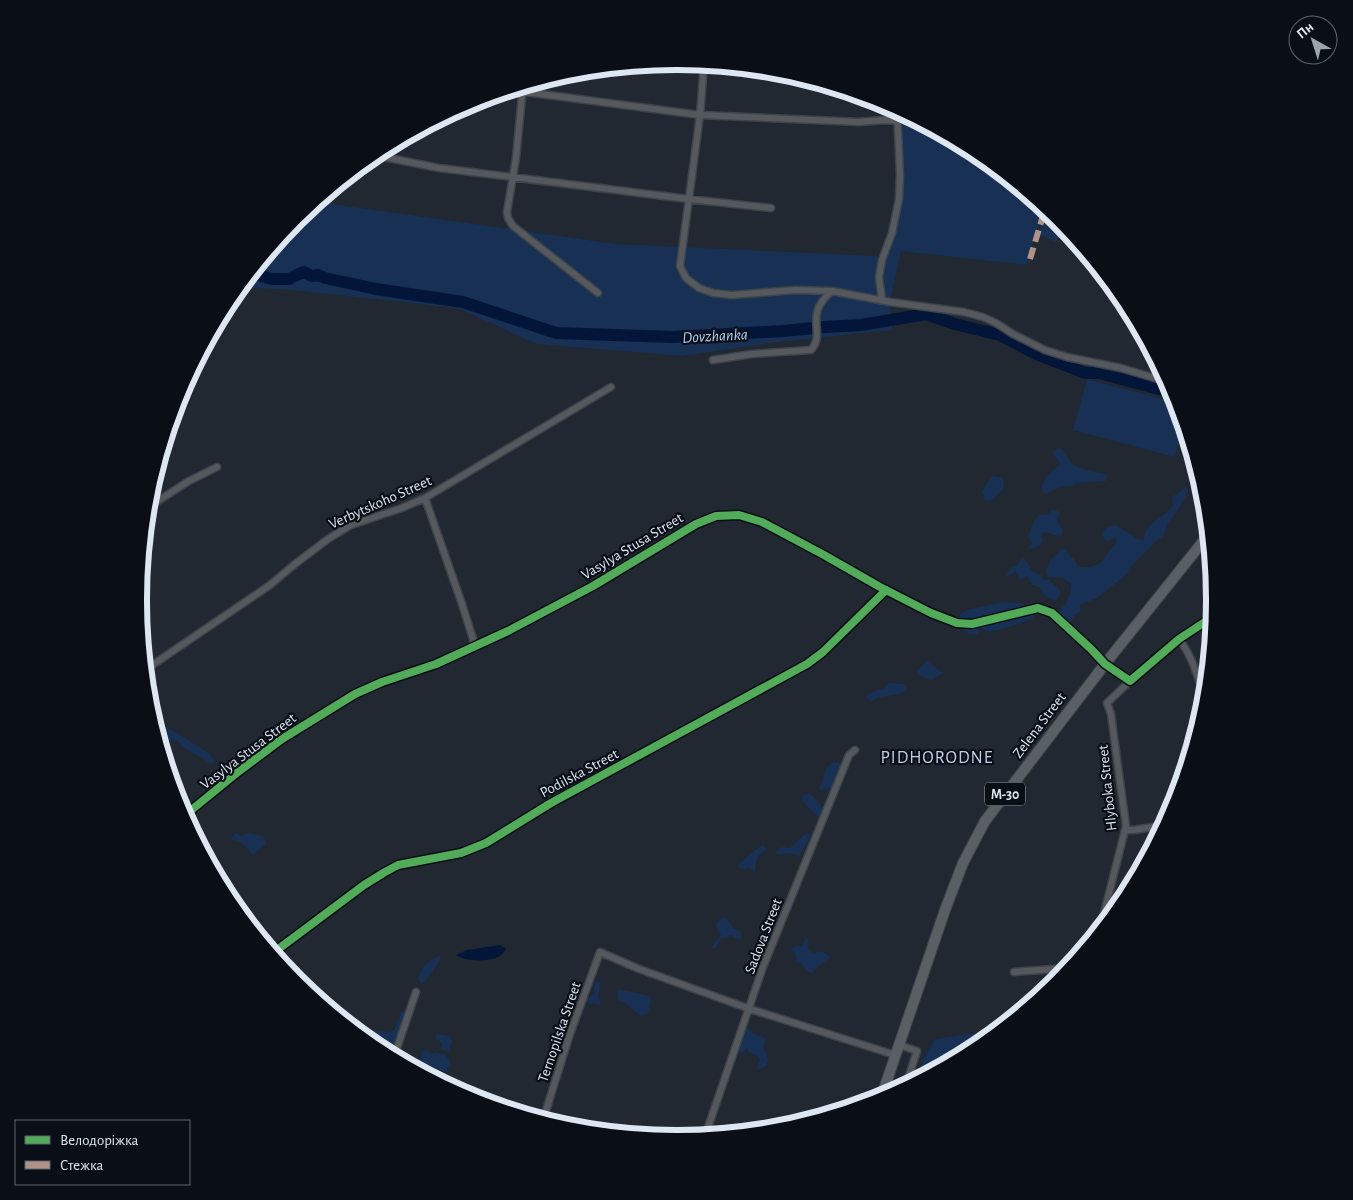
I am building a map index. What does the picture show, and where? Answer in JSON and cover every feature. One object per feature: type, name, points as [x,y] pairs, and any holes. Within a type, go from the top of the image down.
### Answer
[{"type":"highway","name":"Zelena Street","points":[[884,1087],[963,862],[985,822],[1104,664],[1203,542]]},
{"type":"street","points":[[703,71],[700,115],[680,266],[686,278],[698,288],[713,293],[732,294],[795,290],[832,292],[964,312],[983,317],[1003,326],[1013,334],[1045,350],[1158,379]]},
{"type":"street","points":[[531,90],[700,115],[859,122],[897,121],[900,165],[899,199],[892,233],[882,260],[879,277],[882,300]]},
{"type":"street","points":[[522,93],[507,212],[508,218],[513,226],[598,293]]},
{"type":"street","points":[[385,157],[439,168],[688,200],[771,208]]},
{"type":"street","points":[[713,360],[752,354],[811,350],[817,341],[815,322],[818,308],[824,298],[832,292]]},
{"type":"street","name":"Verbytskoho Street","points":[[151,666],[270,585],[294,564],[336,534],[351,525],[402,508],[425,498],[611,387]]},
{"type":"street","points":[[156,502],[217,467]]},
{"type":"street","points":[[425,498],[462,604],[473,638],[474,648]]},
{"type":"street","name":"Vasylya Stusa Street","points":[[190,811],[282,739],[355,694],[474,648],[593,586],[696,524],[716,516],[739,515],[762,522],[886,590],[957,623],[972,624],[1030,609],[1044,609],[1052,613],[1104,664]]},
{"type":"street","name":"Podilska Street","points":[[278,949],[364,885],[398,865],[461,853],[486,843],[551,803],[807,664],[823,652],[886,590]]},
{"type":"street","points":[[1104,664],[1130,681],[1180,639],[1205,622]]},
{"type":"street","points":[[1180,639],[1192,662],[1199,685]]},
{"type":"street","name":"Hlyboka Street","points":[[1104,912],[1126,830],[1111,714],[1107,702],[1130,681]]},
{"type":"street","name":"Sadova Street","points":[[707,1129],[763,967],[849,755],[855,750]]},
{"type":"street","points":[[1126,830],[1156,826]]},
{"type":"street","name":"Ternopilska Street","points":[[545,1113],[570,1034],[600,952],[639,969],[750,1009]]},
{"type":"street","points":[[1014,972],[1057,969]]},
{"type":"street","points":[[396,1050],[416,992]]},
{"type":"street","points":[[750,1009],[895,1055]]},
{"type":"street","points":[[899,1044],[916,1051],[909,1076]]},
{"type":"shaded area","points":[[901,120],[942,141],[971,159],[1041,216],[1026,265],[901,251],[890,302],[892,330],[777,342],[682,356],[537,344],[457,308],[292,290],[249,288],[278,251],[326,203],[616,244],[888,258],[899,210]]},
{"type":"shaded area","points":[[1043,218],[1060,235],[1056,242],[1038,234]]},
{"type":"shaded area","points":[[1087,379],[1167,400],[1180,438],[1175,457],[1073,430]]},
{"type":"shaded area","points":[[1059,448],[1076,466],[1107,474],[1106,481],[1077,483],[1072,487],[1064,486],[1044,494],[1042,485],[1046,477],[1061,464],[1052,452]]},
{"type":"shaded area","points":[[992,476],[1003,478],[1004,489],[992,500],[985,501],[982,491]]},
{"type":"shaded area","points":[[1185,487],[1188,489],[1186,496],[1168,524],[1164,536],[1158,539],[1130,567],[1127,574],[1097,598],[1080,605],[1080,612],[1077,613],[1069,624],[1056,613],[1067,601],[1071,584],[1063,578],[1048,577],[1045,572],[1051,560],[1062,548],[1074,559],[1078,567],[1091,567],[1100,563],[1117,542],[1115,536],[1111,540],[1105,541],[1102,533],[1106,528],[1116,525],[1138,539],[1144,540],[1147,529],[1173,506],[1172,496]]},
{"type":"shaded area","points":[[1052,509],[1060,512],[1058,519],[1063,530],[1061,537],[1045,532],[1041,534],[1043,541],[1040,546],[1027,550],[1032,543],[1028,537],[1034,521],[1040,514],[1047,515]]},
{"type":"shaded area","points":[[1024,558],[1033,572],[1042,575],[1044,580],[1049,580],[1060,590],[1060,595],[1056,601],[1046,596],[1039,587],[1032,585],[1027,576],[1023,579],[1019,578],[1015,571],[1008,577],[1006,575],[1012,566],[1018,565],[1020,560]]},
{"type":"shaded area","points":[[1003,602],[1022,603],[1033,612],[1033,618],[995,631],[985,631],[982,629],[981,620],[978,619],[974,622],[979,631],[978,634],[973,635],[964,630],[960,614],[967,610]]},
{"type":"shaded area","points":[[927,661],[943,673],[932,680],[918,675],[917,671]]},
{"type":"shaded area","points":[[888,683],[904,684],[907,690],[903,693],[880,697],[872,701],[868,700],[866,695],[884,688]]},
{"type":"shaded area","points":[[167,727],[209,753],[216,762],[210,763],[186,749],[177,741],[166,740],[163,730]]},
{"type":"shaded area","points":[[833,762],[846,766],[835,789],[828,788],[822,791],[819,789],[824,774]]},
{"type":"shaded area","points":[[810,793],[823,808],[823,812],[818,818],[801,799],[805,794]]},
{"type":"shaded area","points":[[235,833],[241,836],[248,833],[263,836],[266,844],[253,855],[239,841],[231,839]]},
{"type":"shaded area","points":[[809,833],[810,837],[799,857],[790,853],[776,854],[777,850],[781,847],[790,848],[805,834]]},
{"type":"shaded area","points":[[763,845],[767,850],[758,856],[755,873],[749,868],[741,869],[738,867],[739,864]]},
{"type":"shaded area","points":[[722,918],[727,918],[733,928],[741,932],[741,938],[737,940],[730,935],[727,938],[722,938],[715,949],[712,948],[714,943],[721,935],[716,927],[717,922]]},
{"type":"shaded area","points":[[805,939],[809,939],[808,950],[813,953],[825,953],[830,958],[817,967],[813,973],[808,972],[801,963],[796,962],[797,958],[791,948],[802,946]]},
{"type":"shaded area","points":[[500,945],[506,949],[503,954],[496,958],[472,960],[456,955],[467,950]]},
{"type":"shaded area","points":[[440,956],[440,960],[421,984],[418,978],[421,970],[429,962]]},
{"type":"shaded area","points":[[598,981],[601,983],[598,996],[601,1004],[594,1003],[589,1005],[587,999],[595,993],[593,986]]},
{"type":"shaded area","points":[[617,989],[650,996],[651,1001],[648,1013],[641,1016],[628,1005],[618,1000]]},
{"type":"shaded area","points":[[404,1011],[406,1013],[393,1048],[386,1044],[384,1039],[371,1033],[375,1031],[392,1032],[397,1025],[396,1022],[399,1020],[401,1012]]},
{"type":"shaded area","points":[[746,1025],[751,1032],[767,1039],[763,1046],[768,1060],[766,1066],[758,1070],[759,1057],[748,1052],[747,1049],[741,1053],[737,1052]]},
{"type":"shaded area","points":[[983,1032],[920,1070],[924,1058],[935,1039]]},
{"type":"shaded area","points":[[437,1034],[450,1036],[452,1040],[449,1051],[441,1050],[442,1043],[435,1038]]},
{"type":"shaded area","points":[[426,1050],[432,1054],[435,1052],[445,1055],[451,1062],[447,1069],[448,1072],[419,1062],[422,1051]]},
{"type":"shaded area","points":[[483,1090],[500,1097],[496,1098],[482,1093]]},
{"type":"waterway","name":"Dovzhanka","points":[[258,275],[272,279],[289,279],[303,272],[312,276],[318,275],[376,289],[463,302],[556,333],[673,337],[861,325],[926,314],[955,324],[1000,335],[1036,354],[1085,373],[1099,373],[1163,390]]},
{"type":"marked path","points":[[1030,259],[1043,217]]},
{"type":"cycle path","points":[[190,811],[282,739],[355,694],[382,682],[436,664],[508,631],[593,586],[696,524],[716,516],[739,515],[762,522],[880,587],[931,613],[957,623],[972,624],[1038,608],[1052,613],[1105,664],[1130,681],[1179,639],[1205,622]]},
{"type":"cycle path","points":[[278,949],[364,885],[385,872],[398,865],[461,853],[486,843],[551,803],[807,664],[823,652],[886,590]]},
{"type":"district","name":"PIDHORODNE","points":[[937,757]]}]
